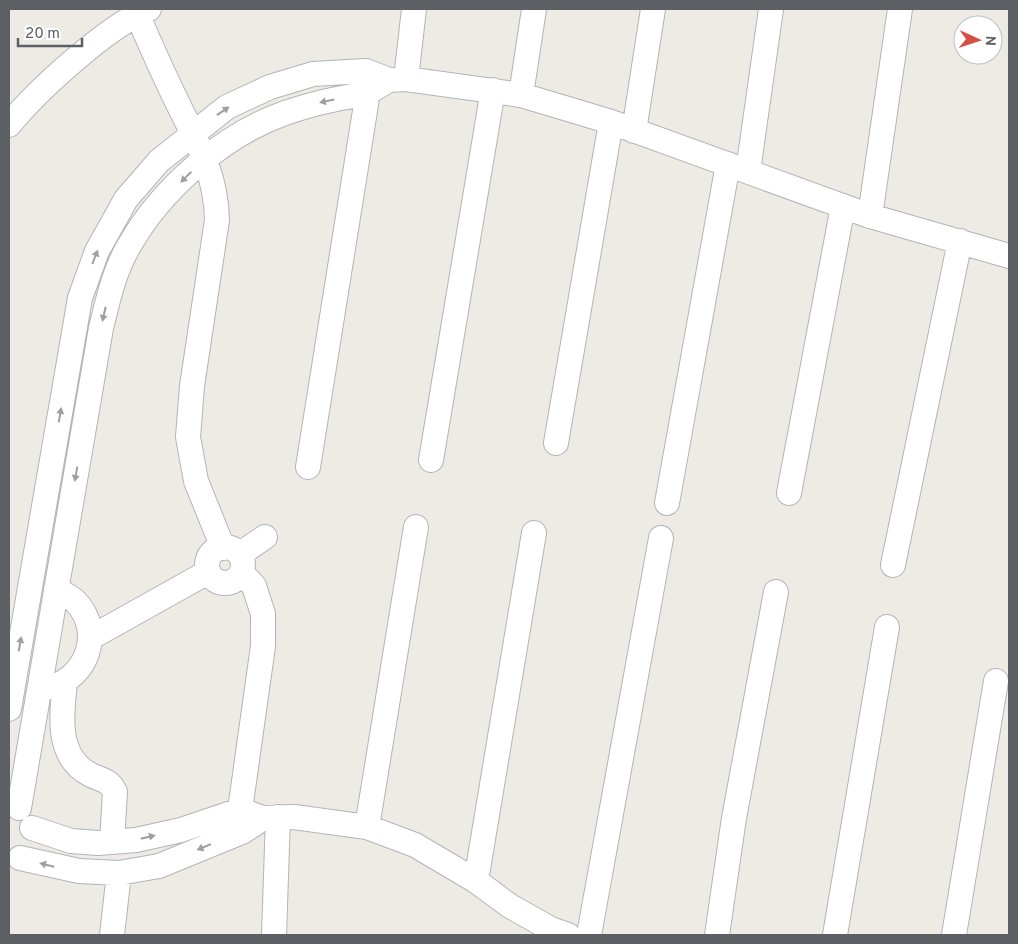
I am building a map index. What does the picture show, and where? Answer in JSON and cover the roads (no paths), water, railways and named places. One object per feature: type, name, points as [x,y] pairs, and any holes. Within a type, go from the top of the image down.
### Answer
[{"type":"street","points":[[397,80],[414,9]]},
{"type":"street","points":[[522,95],[534,9]]},
{"type":"street","points":[[634,131],[652,9]]},
{"type":"street","points":[[667,503],[771,9]]},
{"type":"street","points":[[870,216],[900,9]]},
{"type":"street","points":[[9,125],[50,83],[90,47],[140,10],[193,132],[206,157],[217,197],[217,220],[192,386],[188,437],[196,480],[235,558],[254,586],[263,614],[263,646],[241,821]]},
{"type":"street","points":[[9,710],[80,298],[97,251],[126,200],[159,161],[193,132],[227,107],[270,87],[313,74],[367,82],[397,80],[493,90],[522,95],[611,122],[870,216],[1009,256]]},
{"type":"street","points":[[14,860],[28,850],[32,840],[32,828],[28,817],[14,806],[39,691],[101,328],[111,285],[128,246],[150,214],[206,157],[239,134],[283,114],[319,102],[367,82]]},
{"type":"street","points":[[308,467],[367,82]]},
{"type":"street","points":[[431,460],[493,90]]},
{"type":"street","points":[[556,443],[611,122]]},
{"type":"street","points":[[789,493],[843,206]]},
{"type":"street","points":[[893,565],[960,242]]},
{"type":"street","points":[[44,507],[70,511]]},
{"type":"street","points":[[367,827],[416,528]]},
{"type":"street","points":[[476,881],[534,533]]},
{"type":"street","points":[[235,558],[212,552],[208,558],[208,572],[218,582],[224,584],[232,582],[235,558],[265,537]]},
{"type":"street","points":[[589,935],[661,538]]},
{"type":"street","points":[[90,638],[208,572]]},
{"type":"street","points":[[39,691],[65,683],[79,671],[88,652],[90,638],[84,614],[76,602],[56,589]]},
{"type":"street","points":[[716,935],[734,818],[776,592]]},
{"type":"street","points":[[835,935],[887,627]]},
{"type":"street","points":[[954,935],[996,681]]},
{"type":"street","points":[[65,683],[61,718],[65,745],[76,765],[113,785],[116,792],[112,842]]},
{"type":"street","points":[[270,817],[274,935]]},
{"type":"street","points":[[32,828],[71,841],[112,842],[136,840],[181,830],[270,817],[367,827],[415,845],[476,881],[510,906],[551,929],[568,935]]},
{"type":"street","points":[[14,860],[79,872],[119,873],[159,866],[241,821]]},
{"type":"street","points":[[112,935],[119,873]]}]
